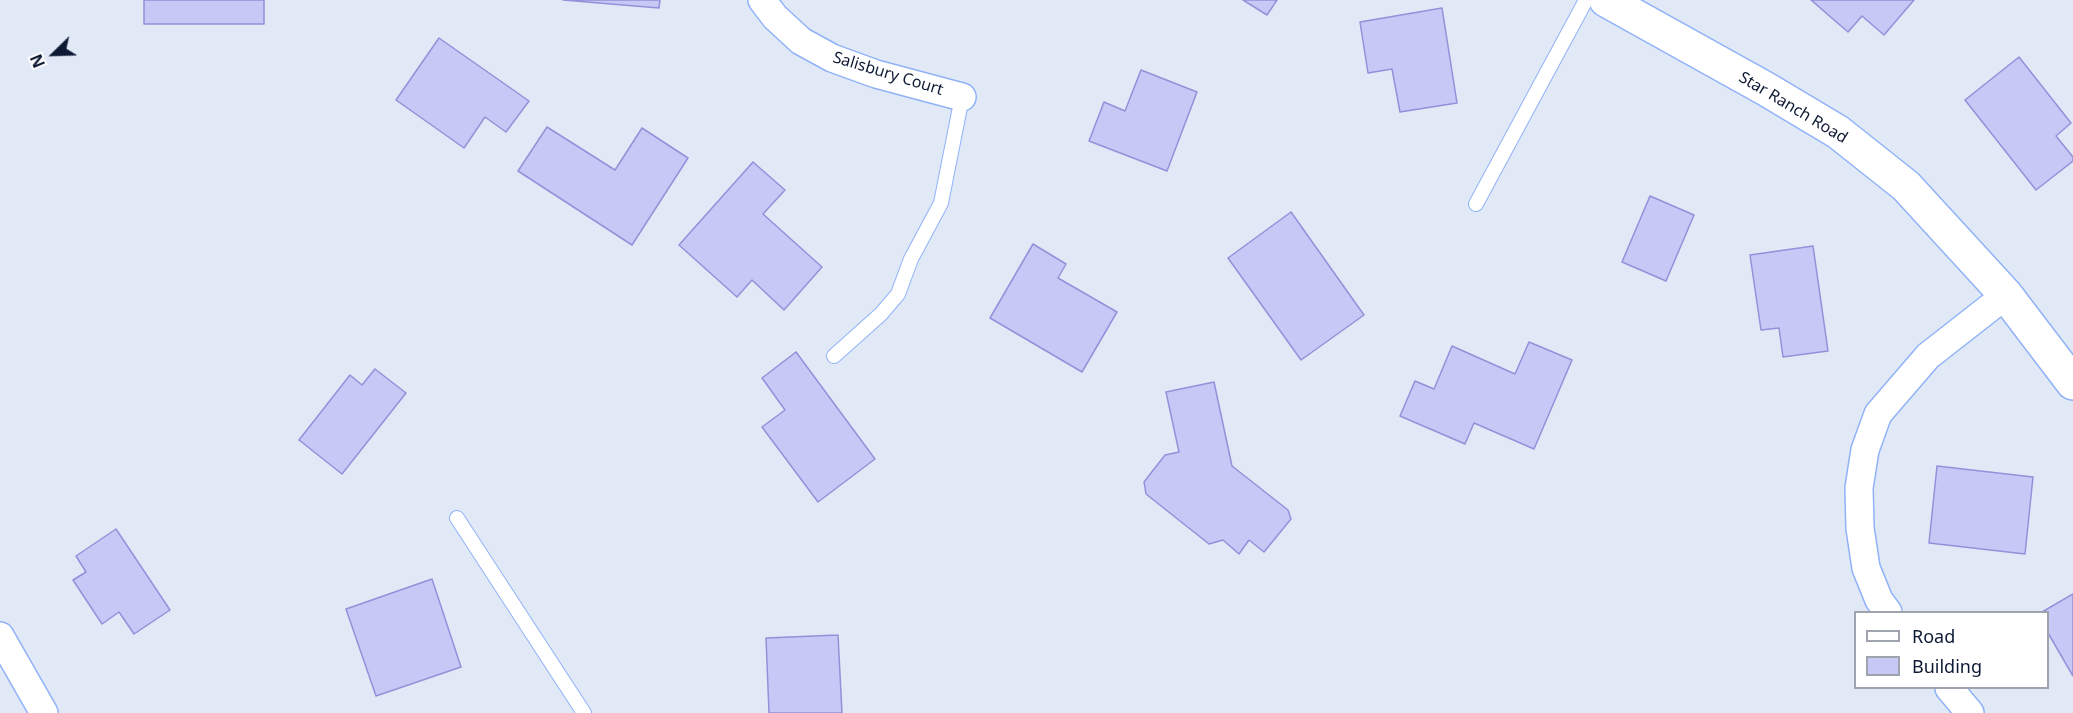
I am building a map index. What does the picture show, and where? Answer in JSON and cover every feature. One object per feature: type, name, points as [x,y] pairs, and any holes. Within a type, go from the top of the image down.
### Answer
[{"type":"street","name":"Salisbury Court","points":[[762,0],[775,17],[801,41],[832,58],[876,74],[962,97]]},
{"type":"street","name":"Star Ranch Road","points":[[1606,0],[1838,132],[1906,186],[2006,295],[2073,383]]},
{"type":"street","points":[[1887,611],[1879,600],[1866,568],[1860,528],[1859,488],[1865,450],[1878,414],[1928,356],[2006,295]]},
{"type":"street","points":[[0,636],[44,713]]},
{"type":"street","points":[[1951,689],[1970,713]]},
{"type":"lane","points":[[1476,204],[1586,0]]},
{"type":"lane","points":[[834,356],[881,314],[898,294],[911,259],[941,203],[962,97]]},
{"type":"lane","points":[[458,518],[584,713]]},
{"type":"building","points":[[144,0],[264,0],[264,24],[144,24]]},
{"type":"building","points":[[563,0],[660,0],[659,8]]},
{"type":"building","points":[[1243,0],[1277,0],[1267,15]]},
{"type":"building","points":[[1811,0],[1914,0],[1884,35],[1862,16],[1848,32]]},
{"type":"building","points":[[1442,8],[1457,103],[1400,112],[1392,69],[1368,73],[1360,22]]},
{"type":"building","points":[[439,38],[529,101],[506,132],[485,117],[464,148],[396,100]]},
{"type":"building","points":[[2019,57],[2071,123],[2056,136],[2073,157],[2073,161],[2036,190],[1965,100]]},
{"type":"building","points":[[1141,70],[1197,92],[1167,171],[1089,141],[1104,102],[1125,111]]},
{"type":"building","points":[[547,127],[615,170],[642,128],[688,158],[632,245],[518,171]]},
{"type":"building","points":[[753,162],[785,190],[763,214],[822,267],[784,310],[752,280],[737,297],[679,245]]},
{"type":"building","points":[[1650,196],[1694,215],[1666,281],[1622,262]]},
{"type":"building","points":[[1291,212],[1364,315],[1301,360],[1228,258]]},
{"type":"building","points":[[1033,244],[1066,264],[1058,278],[1117,312],[1082,372],[990,318]]},
{"type":"building","points":[[1813,246],[1828,351],[1783,357],[1779,328],[1761,330],[1750,255]]},
{"type":"building","points":[[1529,342],[1572,360],[1534,449],[1474,423],[1465,444],[1400,416],[1415,381],[1434,389],[1452,346],[1515,374]]},
{"type":"building","points":[[796,352],[875,459],[818,502],[762,427],[785,410],[762,378]]},
{"type":"building","points":[[375,369],[406,393],[342,474],[299,440],[350,375],[362,385]]},
{"type":"building","points":[[1214,382],[1232,466],[1288,510],[1291,519],[1264,552],[1249,540],[1239,554],[1223,540],[1209,544],[1146,494],[1144,482],[1165,455],[1179,452],[1166,392]]},
{"type":"building","points":[[1937,466],[2033,477],[2025,554],[1929,543]]},
{"type":"building","points":[[116,529],[170,610],[134,634],[119,612],[102,624],[73,580],[86,572],[76,556]]},
{"type":"building","points":[[432,579],[461,667],[376,696],[346,609]]},
{"type":"building","points":[[2073,594],[2073,676],[2049,635],[2049,611],[2044,611]]},
{"type":"building","points":[[838,635],[842,713],[769,713],[766,638]]}]
